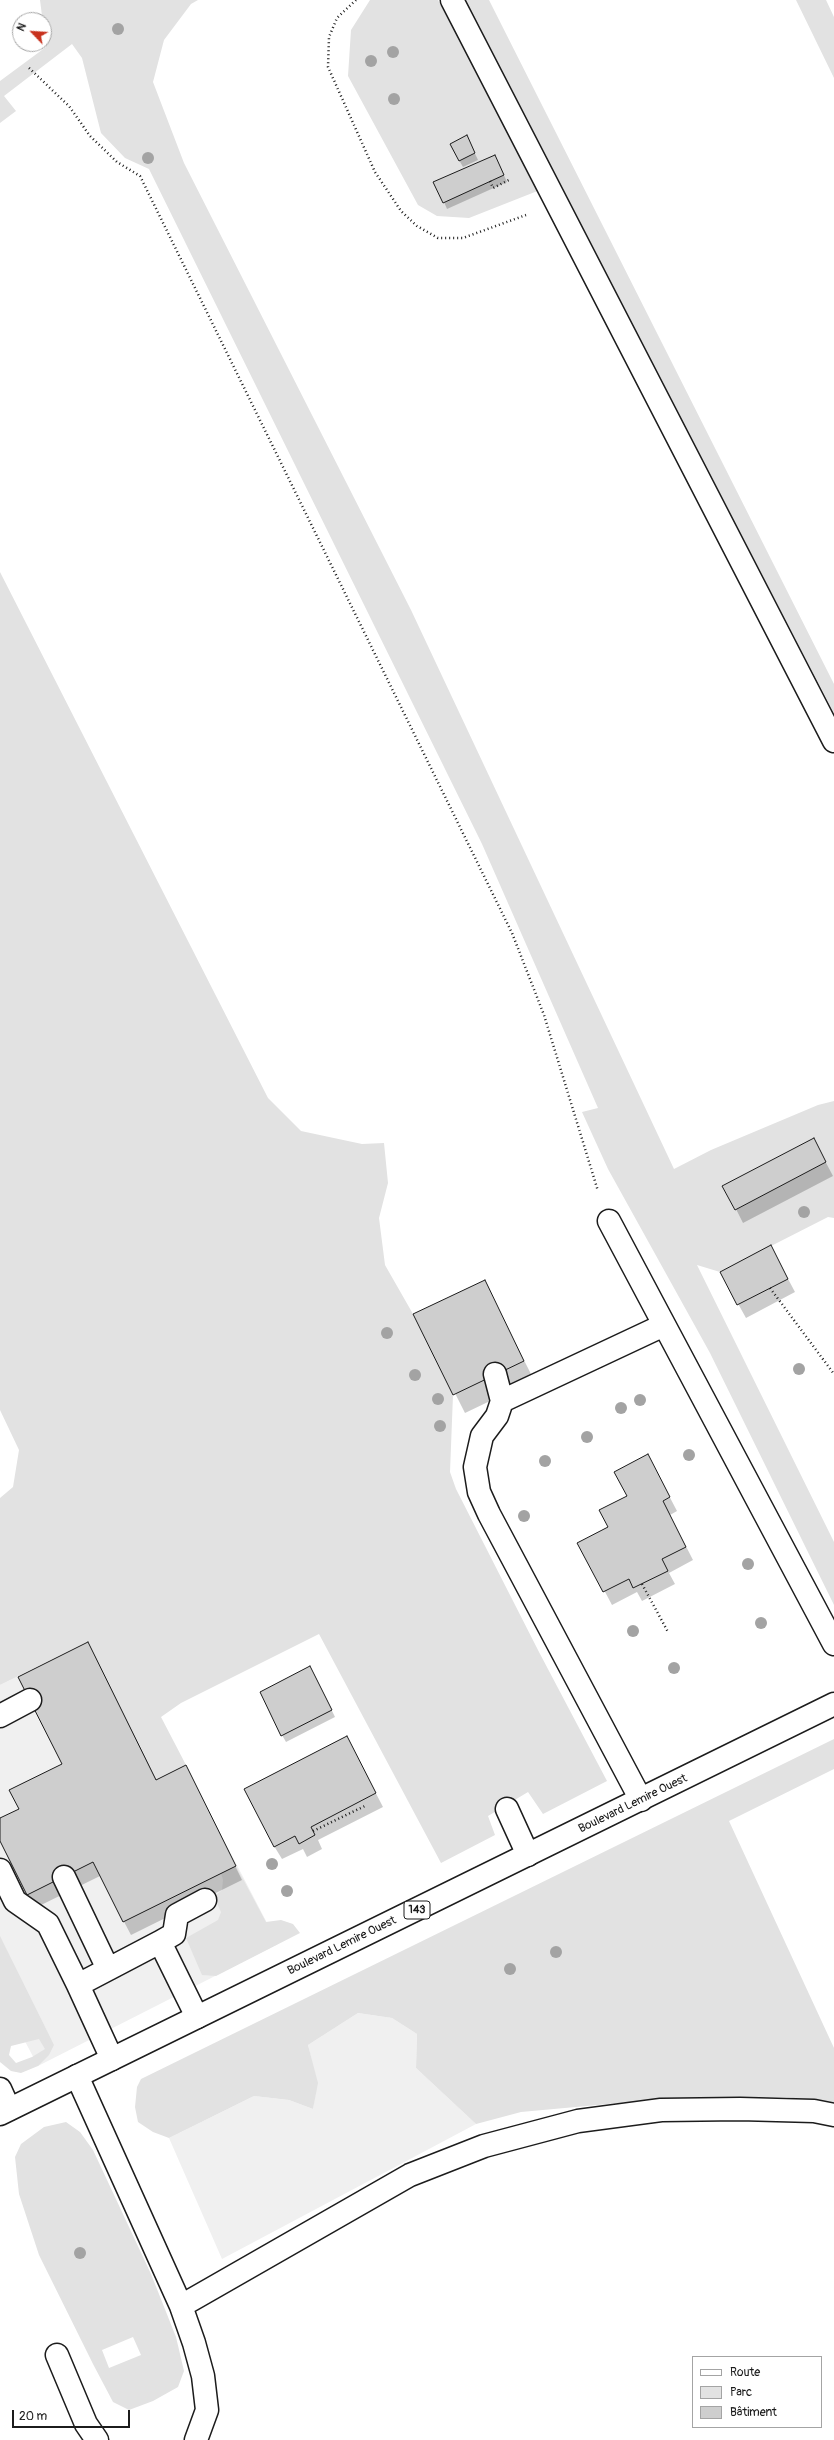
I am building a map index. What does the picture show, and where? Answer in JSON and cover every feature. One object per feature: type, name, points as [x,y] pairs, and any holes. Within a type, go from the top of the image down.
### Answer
[{"type":"main road","points":[[452,0],[834,741]]},
{"type":"main road","points":[[609,1222],[834,1644]]},
{"type":"main road","points":[[502,1401],[664,1325]]},
{"type":"main road","points":[[496,1374],[502,1401],[497,1416],[482,1436],[475,1467],[479,1492],[489,1514],[640,1800]]},
{"type":"main road","points":[[0,1716],[30,1700]]},
{"type":"main road","name":"Boulevard Lemire Ouest","points":[[5,2112],[834,1704]]},
{"type":"main road","points":[[507,1809],[528,1855]]},
{"type":"main road","points":[[0,1870],[14,1901],[48,1924],[112,2059]]},
{"type":"main road","points":[[64,1877],[108,1969]]},
{"type":"main road","points":[[78,1985],[174,1934],[177,1915],[205,1900]]},
{"type":"main road","points":[[160,1942],[197,2017]]},
{"type":"main road","points":[[77,2076],[182,2306],[203,2376],[207,2410],[196,2440]]},
{"type":"main road","points":[[0,2089],[5,2112]]},
{"type":"main road","points":[[182,2306],[410,2174],[484,2146],[578,2121],[661,2110],[740,2109],[814,2111],[834,2115]]},
{"type":"main road","points":[[57,2355],[86,2424],[97,2440]]},
{"type":"path","points":[[356,0],[337,18],[328,37],[328,67],[375,172],[401,211],[417,226],[438,238],[463,238],[494,228],[556,202]]},
{"type":"path","points":[[29,68],[69,106],[90,136],[112,157],[140,176],[512,933],[544,1015],[588,1163],[609,1222]]},
{"type":"path","points":[[770,1288],[834,1374]]},
{"type":"path","points":[[642,1584],[668,1632]]},
{"type":"path","points":[[313,1831],[367,1805]]},
{"type":"shaded area","points":[[114,1629],[278,1944],[38,2066],[0,1994],[0,1685]]},
{"type":"shaded area","points":[[358,2013],[392,2018],[417,2034],[416,2068],[476,2124],[222,2259],[169,2138],[254,2096],[289,2100],[313,2109],[317,2083],[308,2045]]},
{"type":"green space","points":[[40,0],[198,0],[191,4],[164,40],[153,82],[184,163],[411,610],[674,1169],[711,1150],[818,1105],[834,1101],[834,1218],[828,1217],[720,1272],[697,1265],[834,1542],[834,1605],[710,1353],[608,1169],[582,1112],[598,1108],[482,844],[149,169],[125,158],[101,133],[82,58],[72,44],[4,96],[16,111],[0,123],[0,81],[39,52],[52,52],[52,12],[42,12]],"holes":[[[814,1138],[826,1162],[735,1210],[722,1186]]]},
{"type":"green space","points":[[370,0],[438,0],[540,190],[469,218],[437,216],[418,205],[348,76],[351,30]]},
{"type":"green space","points":[[463,0],[489,0],[834,684],[834,713]]},
{"type":"green space","points":[[796,0],[826,0],[834,17],[834,78]]},
{"type":"green space","points":[[0,572],[268,1098],[301,1131],[362,1144],[384,1143],[388,1183],[379,1218],[385,1265],[413,1314],[453,1395],[450,1472],[456,1489],[607,1781],[543,1814],[528,1792],[488,1816],[495,1835],[441,1863],[319,1634],[181,1703],[161,1717],[186,1765],[156,1780],[88,1642],[0,1685],[0,1498],[13,1487],[19,1450],[0,1410]]},
{"type":"green space","points":[[834,1739],[834,1769],[729,1821],[834,2048],[834,2103],[786,2097],[652,2100],[521,2112],[476,2124],[416,2068],[417,2034],[392,2018],[358,2013],[308,2045],[318,2083],[313,2109],[289,2100],[254,2096],[169,2138],[153,2132],[138,2122],[135,2107],[137,2087],[141,2079]]},
{"type":"green space","points":[[236,1866],[266,1922],[281,1920],[293,1924],[300,1933],[216,1976],[202,1975],[186,1938],[218,1920],[221,1912],[214,1897],[222,1890],[223,1880],[221,1873]]},
{"type":"green space","points":[[0,1936],[54,2045],[49,2055],[38,2066],[21,2073],[11,2071],[0,2062]],"holes":[[[39,2039],[45,2049],[32,2057],[16,2063],[9,2055],[11,2046]]]},
{"type":"green space","points":[[66,2122],[80,2132],[93,2150],[151,2274],[176,2337],[184,2371],[178,2387],[153,2401],[129,2410],[113,2402],[93,2364],[39,2255],[19,2194],[15,2157],[21,2144],[44,2127]],"holes":[[[133,2337],[141,2355],[109,2368],[102,2350]]]},
{"type":"building","points":[[467,135],[475,153],[459,161],[450,144]]},
{"type":"building","points":[[495,155],[504,175],[443,203],[433,182]]},
{"type":"building","points":[[814,1138],[826,1162],[735,1210],[722,1186]]},
{"type":"building","points":[[771,1245],[788,1279],[737,1305],[720,1272]]},
{"type":"building","points":[[485,1280],[524,1361],[453,1395],[413,1314]]},
{"type":"building","points":[[648,1454],[670,1497],[663,1501],[686,1547],[662,1559],[668,1571],[633,1588],[629,1579],[603,1592],[577,1543],[608,1527],[599,1510],[627,1496],[614,1472]]},
{"type":"building","points":[[88,1642],[156,1780],[186,1765],[236,1866],[123,1922],[93,1862],[27,1895],[0,1841],[0,1818],[19,1809],[9,1790],[62,1764],[18,1677]]},
{"type":"building","points":[[310,1666],[332,1710],[281,1736],[260,1692]]},
{"type":"building","points":[[347,1736],[376,1793],[311,1827],[315,1835],[299,1844],[295,1836],[274,1847],[244,1789]]}]
